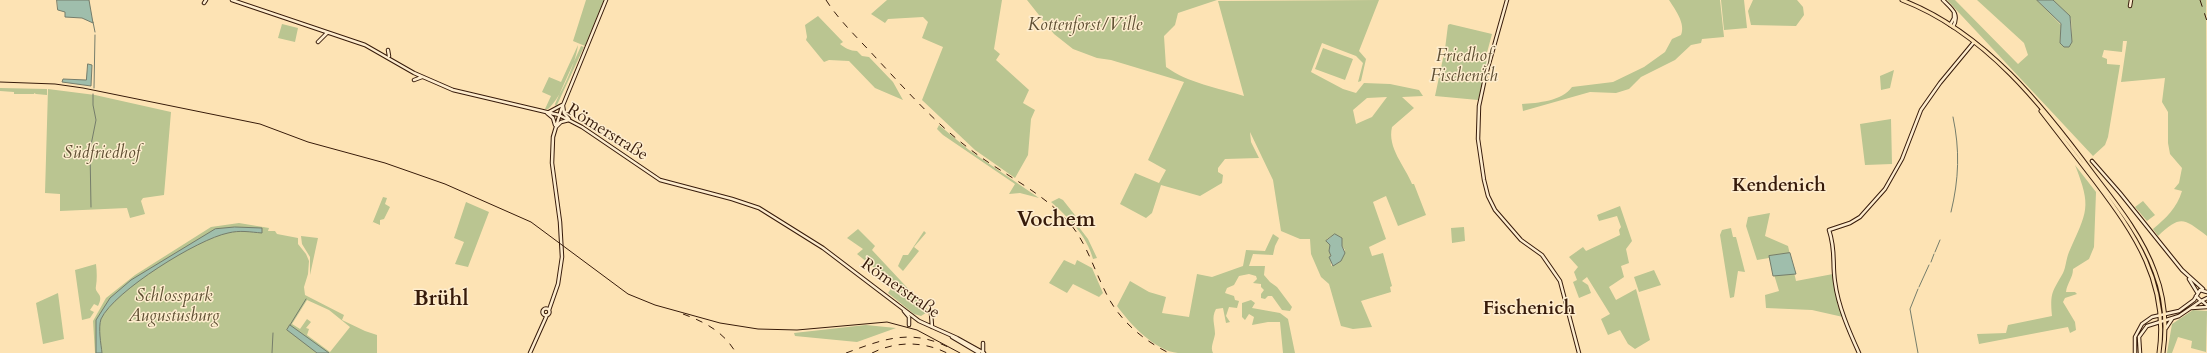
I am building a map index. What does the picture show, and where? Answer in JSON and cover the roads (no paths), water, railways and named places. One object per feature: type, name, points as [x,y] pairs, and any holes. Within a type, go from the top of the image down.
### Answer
[{"type":"main road","points":[[203,0],[204,3],[206,0]]},
{"type":"main road","name":"Römerstraße","points":[[232,0],[365,45],[414,73],[463,94],[547,112],[570,120],[660,180],[732,199],[768,213],[823,248],[899,307],[933,328],[983,353]]},
{"type":"main road","points":[[530,353],[549,313],[558,284],[562,257],[560,222],[551,157],[555,128],[563,103],[606,0]]},
{"type":"main road","points":[[1507,0],[1485,78],[1479,106],[1478,139],[1484,180],[1488,196],[1495,210],[1521,240],[1542,255],[1560,281],[1579,353]]},
{"type":"main road","points":[[1902,0],[1951,26],[1974,42],[2031,96],[2075,149],[2137,234],[2155,272],[2165,320],[2163,353]]},
{"type":"main road","points":[[1943,0],[1954,12],[1954,18],[1951,26]]},
{"type":"main road","points":[[2130,6],[2131,0]]},
{"type":"main road","points":[[318,42],[323,35],[330,33]]},
{"type":"main road","points":[[1859,353],[1837,295],[1834,277],[1835,256],[1828,230],[1850,223],[1860,217],[1885,189],[1902,159],[1922,110],[1940,83],[1974,42]]},
{"type":"main road","points":[[381,53],[388,50],[390,58]]},
{"type":"main road","points":[[414,73],[414,80],[423,77]]},
{"type":"main road","points":[[2031,96],[2117,211],[2138,243],[2153,280],[2160,316],[2159,353]]},
{"type":"main road","points":[[555,128],[552,118],[547,112],[557,109],[563,103]]},
{"type":"main road","points":[[555,128],[561,122],[570,120],[564,113],[563,103]]},
{"type":"main road","points":[[2092,161],[2188,277],[2205,290],[2196,294],[2189,304],[2175,313],[2149,319],[2140,327],[2135,337],[2135,352]]},
{"type":"main road","points":[[2188,277],[2196,294],[2207,306]]},
{"type":"main road","points":[[2140,353],[2139,341],[2143,329],[2150,324],[2172,319],[2207,298]]},
{"type":"main road","points":[[2191,308],[2207,306]]},
{"type":"main road","points":[[899,307],[909,317],[909,326]]},
{"type":"main road","points":[[547,315],[544,314],[543,311],[546,308],[549,310]]},
{"type":"main road","points":[[930,313],[933,328]]},
{"type":"main road","points":[[2165,330],[2172,319]]},
{"type":"main road","name":"Römerstraße","points":[[945,333],[979,353]]},
{"type":"main road","points":[[975,348],[983,343],[983,353]]},
{"type":"waterway","points":[[93,22],[95,32]]},
{"type":"waterway","points":[[94,88],[95,35]]},
{"type":"waterway","points":[[91,207],[90,150],[96,120],[93,105],[93,94]]},
{"type":"waterway","points":[[1951,212],[1956,188],[1958,164],[1957,141],[1953,117]]},
{"type":"waterway","points":[[1935,252],[1940,240]]},
{"type":"waterway","points":[[1931,262],[1934,254]]},
{"type":"waterway","points":[[1919,287],[1929,265]]},
{"type":"waterway","points":[[1918,289],[1910,309],[1918,353]]},
{"type":"waterway","points":[[290,325],[306,299]]},
{"type":"waterway","points":[[272,353],[273,333]]},
{"type":"tram line","points":[[0,82],[55,84],[83,88],[260,124],[308,142],[385,163],[445,184],[531,222],[628,294],[655,305],[720,323],[758,329],[797,330],[887,322],[917,330],[960,353]]},
{"type":"railway","points":[[826,0],[850,31],[911,95],[958,140],[1043,198],[1064,217],[1083,243],[1105,291],[1117,311],[1140,335],[1169,353]]},
{"type":"railway","points":[[2200,0],[2207,21]]},
{"type":"railway","points":[[683,314],[706,324],[720,334],[726,339],[736,353]]},
{"type":"railway","points":[[846,353],[885,340],[910,337],[923,338],[950,348]]},
{"type":"railway","points":[[872,353],[890,346],[910,344],[929,346],[947,353]]},
{"type":"district","name":"Kendenich","points":[[1779,187]]},
{"type":"district","name":"Vochem","points":[[1056,221]]},
{"type":"district","name":"Brühl","points":[[441,300]]},
{"type":"district","name":"Fischenich","points":[[1529,310]]},
{"type":"park label","name":"Kottenforst/Ville","points":[[1085,26]]},
{"type":"park label","name":"Friedhof Fischenich","points":[[1464,67]]},
{"type":"park label","name":"Südfriedhof","points":[[102,154]]},
{"type":"park label","name":"Schlosspark Augustusburg","points":[[174,307]]}]
